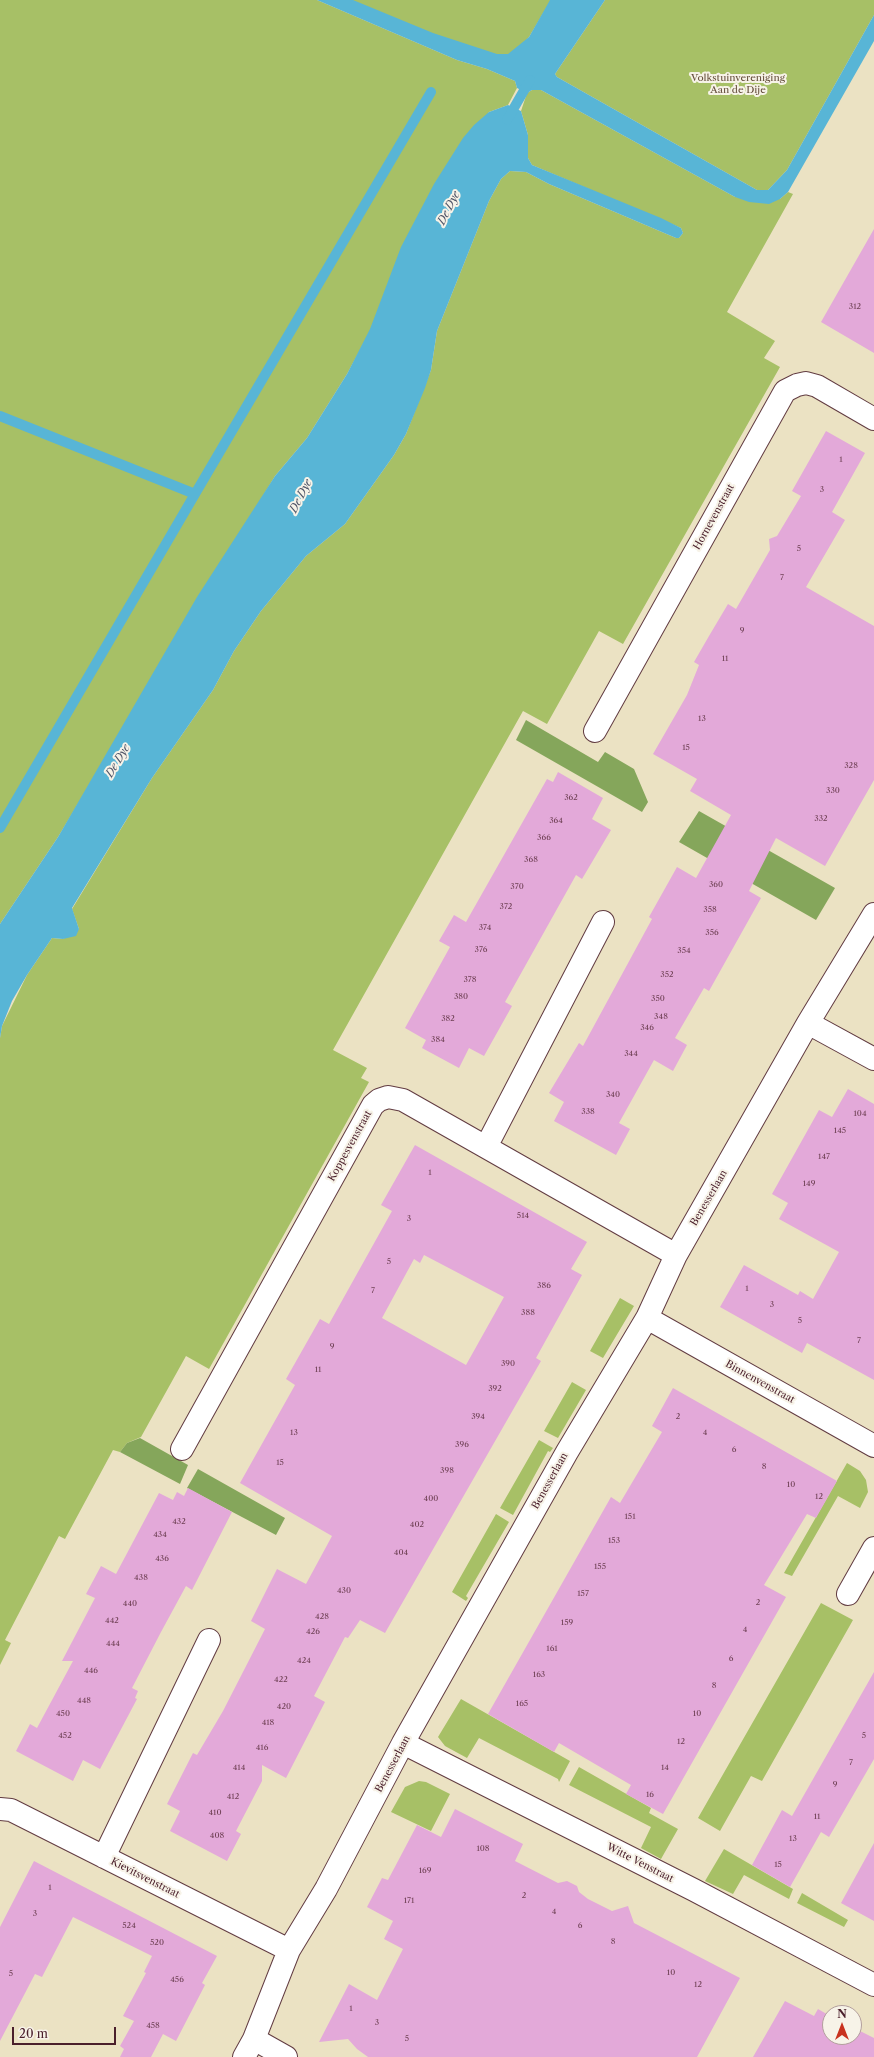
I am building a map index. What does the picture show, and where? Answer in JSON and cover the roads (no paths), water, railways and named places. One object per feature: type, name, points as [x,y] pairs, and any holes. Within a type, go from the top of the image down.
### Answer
[{"type":"street","name":"Hornevenstraat","points":[[595,731],[785,391],[797,385],[806,383],[817,386],[874,419]]},
{"type":"street","name":"Benesserlaan","points":[[249,2048],[289,1950],[326,1889],[403,1743],[567,1452],[647,1318],[676,1255],[808,1023],[874,914]]},
{"type":"street","points":[[486,1147],[603,922]]},
{"type":"street","points":[[808,1023],[874,1059]]},
{"type":"street","name":"Koppesvenstraat","points":[[182,1449],[373,1105],[379,1100],[388,1098],[403,1100],[676,1255]]},
{"type":"street","name":"Binnenvenstraat","points":[[647,1318],[874,1446]]},
{"type":"street","points":[[848,1594],[874,1548]]},
{"type":"street","points":[[104,1857],[209,1640]]},
{"type":"street","name":"Witte Venstraat","points":[[403,1743],[694,1890],[874,1986]]},
{"type":"street","name":"Kievitsvenstraat","points":[[0,1809],[11,1810],[289,1950]]},
{"type":"street","points":[[249,2048],[286,2057]]},
{"type":"water","points":[[317,0],[353,0],[433,33],[497,54],[508,54],[529,37],[550,0],[605,0],[555,74],[557,77],[757,190],[768,190],[787,170],[874,15],[874,41],[788,192],[780,199],[769,204],[749,202],[735,197],[541,90],[532,90],[527,93],[517,88],[515,81],[487,69],[457,60]]},
{"type":"water","points":[[508,105],[521,111],[528,135],[528,158],[532,165],[661,218],[681,228],[683,233],[679,238],[676,238],[549,184],[526,172],[510,171],[501,179],[489,201],[437,331],[431,370],[425,388],[406,434],[394,455],[345,524],[306,556],[261,611],[234,651],[213,690],[152,778],[72,908],[79,929],[76,936],[63,939],[52,938],[27,975],[12,1001],[2,1026],[0,1038],[0,924],[58,837],[197,597],[275,476],[307,438],[347,374],[370,329],[401,247],[434,184],[463,138],[474,125],[489,112]]},
{"type":"waterway","name":"De Dye","points":[[507,120],[530,80]]},
{"type":"waterway","points":[[195,494],[431,92]]},
{"type":"waterway","points":[[0,416],[195,494],[0,828]]},
{"type":"park label","name":"Volkstuinvereniging Aan de Dije","points":[[738,84]]}]
